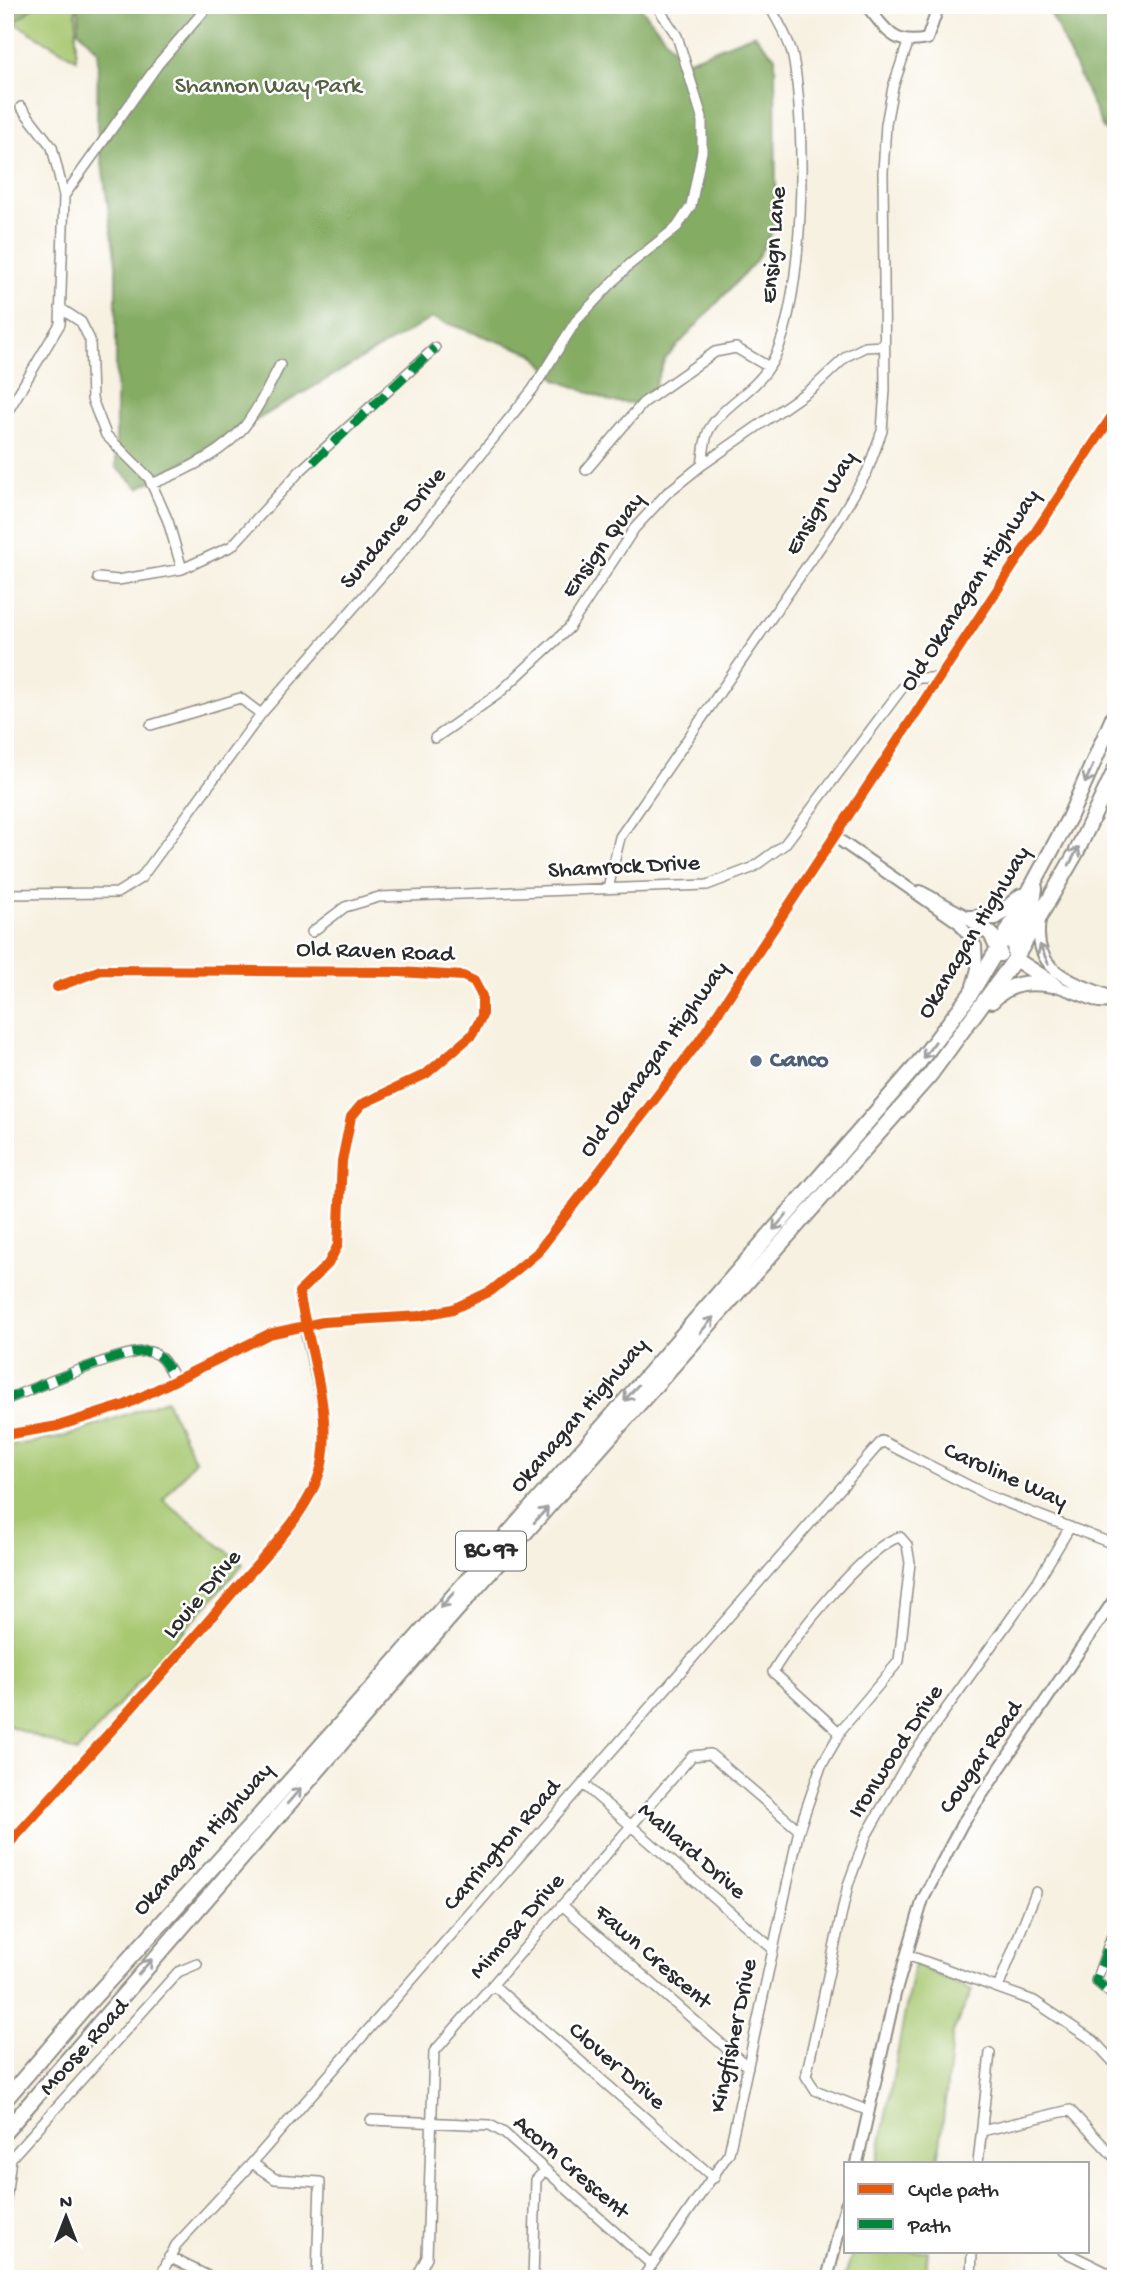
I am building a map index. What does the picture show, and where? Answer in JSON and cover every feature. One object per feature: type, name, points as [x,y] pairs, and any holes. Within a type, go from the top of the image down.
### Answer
[{"type":"highway","name":"Okanagan Highway","points":[[5,2101],[85,2007],[251,1825],[605,1424],[916,1066],[970,995],[999,947],[1069,818],[1116,712]]},
{"type":"highway","name":"Okanagan Highway","points":[[5,2132],[438,1631],[860,1156],[965,1030],[1015,959],[1041,916],[1076,853],[1116,768]]},
{"type":"highway","points":[[970,918],[996,917],[1011,907],[1036,880]]},
{"type":"highway","points":[[1036,880],[1032,911],[1014,941],[1015,959],[1054,985]]},
{"type":"highway","points":[[965,1030],[975,997],[997,965],[999,947],[991,934],[970,918]]},
{"type":"highway","points":[[965,1030],[999,993],[1010,986],[1021,983],[1054,985]]},
{"type":"highway","points":[[5,2117],[60,2054],[85,2007]]},
{"type":"street","points":[[64,196],[159,63],[209,5]]},
{"type":"street","name":"Sundance Drive","points":[[5,894],[117,893],[141,878],[261,714],[403,551],[524,400],[576,321],[629,265],[677,227],[691,206],[702,151],[702,117],[677,36],[656,5]]},
{"type":"street","name":"Ensign Lane","points":[[702,465],[709,429],[769,367],[788,319],[797,261],[799,96],[791,51],[769,5]]},
{"type":"street","points":[[866,5],[891,36],[908,43],[927,39],[939,5]]},
{"type":"street","name":"Ensign Way","points":[[608,888],[620,837],[753,649],[838,522],[867,472],[882,431],[883,172],[886,124],[893,87],[908,43]]},
{"type":"street","points":[[5,416],[60,324],[64,196],[52,147],[21,107]]},
{"type":"street","points":[[60,308],[81,322],[90,340],[92,399],[106,435],[151,484],[168,521],[182,569]]},
{"type":"street","name":"Ensign Quay","points":[[435,738],[498,694],[569,628],[634,529],[667,493],[702,465],[814,387],[846,356],[865,347],[884,345]]},
{"type":"street","points":[[98,578],[118,580],[182,569],[232,546],[300,471],[313,462],[435,348]]},
{"type":"street","points":[[586,470],[643,403],[715,352],[736,348],[769,367]]},
{"type":"street","points":[[151,484],[200,461],[242,430],[256,411],[280,365]]},
{"type":"street","name":"Old Okanagan Highway","points":[[5,1435],[58,1426],[125,1405],[269,1334],[305,1324],[420,1316],[453,1309],[491,1292],[537,1252],[700,1040],[1116,410]]},
{"type":"street","name":"Shamrock Drive","points":[[312,932],[345,907],[379,897],[707,885],[752,869],[785,844],[903,687],[919,678],[940,678]]},
{"type":"street","points":[[151,725],[240,698],[261,714]]},
{"type":"street","points":[[835,837],[959,923],[976,946],[977,969],[970,995]]},
{"type":"street","points":[[907,885],[970,918]]},
{"type":"street","points":[[1041,916],[1039,942],[1045,960],[1062,977],[1116,1001]]},
{"type":"street","name":"Old Raven Road","points":[[57,986],[101,970],[400,972],[463,976],[474,981],[482,996],[482,1016],[472,1035],[426,1074],[362,1104],[351,1117],[344,1137],[338,1245],[328,1264],[299,1292],[305,1324]]},
{"type":"street","points":[[1054,985],[1099,1002],[1116,1001]]},
{"type":"street","name":"Louie Drive","points":[[5,1848],[185,1649],[287,1528],[315,1485],[323,1460],[325,1425],[305,1324]]},
{"type":"street","points":[[5,1400],[95,1365],[145,1351],[161,1357],[175,1380]]},
{"type":"street","name":"Caroline Way","points":[[882,1441],[989,1496],[1116,1545]]},
{"type":"street","name":"Carrington Road","points":[[159,2279],[169,2257],[882,1441]]},
{"type":"street","name":"Ironwood Drive","points":[[869,2111],[815,2090],[806,2076],[848,1885],[866,1836],[906,1765],[1037,1582],[1070,1527]]},
{"type":"street","name":"Kingfisher Drive","points":[[642,2279],[729,2154],[799,1830],[816,1780],[841,1733],[773,1672],[783,1653],[868,1556],[889,1539],[900,1537],[907,1545],[910,1563],[899,1661],[841,1731]]},
{"type":"street","name":"Cougar Road","points":[[857,2162],[906,1955],[923,1899],[943,1855],[1116,1597]]},
{"type":"street","name":"Mimosa Drive","points":[[416,2279],[427,2257],[434,2052],[692,1756],[710,1754],[799,1830]]},
{"type":"street","name":"Mallard Drive","points":[[583,1784],[773,1949]]},
{"type":"street","points":[[998,1988],[1036,1892]]},
{"type":"street","name":"Fawn Crescent","points":[[562,1905],[748,2067]]},
{"type":"street","points":[[1116,1924],[1096,1981],[1116,1998]]},
{"type":"street","points":[[906,1955],[1034,2001],[1094,2041],[1116,2065]]},
{"type":"street","name":"Moose Road","points":[[5,2207],[11,2158],[178,1972],[197,1964]]},
{"type":"street","name":"Clover Drive","points":[[493,1985],[714,2178]]},
{"type":"street","points":[[978,2162],[990,2053]]},
{"type":"street","points":[[982,2131],[1070,2110],[1116,2159]]},
{"type":"street","name":"Acorn Crescent","points":[[371,2120],[489,2125],[504,2133],[652,2265]]},
{"type":"street","points":[[252,2163],[275,2179],[320,2182],[317,2279]]},
{"type":"street","points":[[533,2279],[536,2180],[545,2170]]},
{"type":"street","points":[[827,2279],[844,2212]]},
{"type":"street","points":[[971,2279],[972,2252]]},
{"type":"street","points":[[1065,2252],[1116,2277]]},
{"type":"street","points":[[169,2257],[214,2279]]},
{"type":"green space","points":[[5,5],[76,5],[76,59],[13,22]]},
{"type":"green space","points":[[5,5],[35,5],[5,32]]},
{"type":"green space","name":"Shannon Way Park","points":[[74,5],[639,5],[684,62],[754,34],[775,57],[776,225],[755,262],[665,359],[650,397],[642,403],[612,402],[557,380],[534,354],[432,318],[139,488],[116,467],[116,264],[97,127],[98,51],[78,30],[79,12]]},
{"type":"green space","points":[[1095,5],[1116,5],[1116,136],[1104,130],[1051,14]]},
{"type":"green space","points":[[166,1400],[195,1460],[163,1500],[243,1564],[77,1752],[5,1724],[5,1447],[64,1437]]},
{"type":"green space","points":[[914,1964],[972,1991],[953,2032],[938,2162],[877,2162]]},
{"type":"green space","points":[[853,2252],[928,2252],[925,2279],[844,2279]]},
{"type":"marked path","points":[[313,462],[435,348]]},
{"type":"marked path","points":[[5,1400],[80,1370],[140,1352],[151,1352],[159,1356],[175,1380]]},
{"type":"marked path","points":[[1116,1924],[1096,1981],[1116,1998]]},
{"type":"cycle path","points":[[5,1435],[58,1426],[125,1405],[269,1334],[323,1322],[420,1316],[453,1309],[491,1291],[537,1253],[700,1040],[1116,410]]},
{"type":"cycle path","points":[[5,1848],[270,1551],[309,1496],[323,1459],[324,1419],[299,1292],[328,1264],[338,1245],[342,1161],[351,1117],[362,1104],[426,1074],[472,1035],[482,1016],[482,996],[474,981],[463,976],[400,972],[101,970],[57,987]]},
{"type":"place","name":"Canco","points":[[756,1061]]}]
